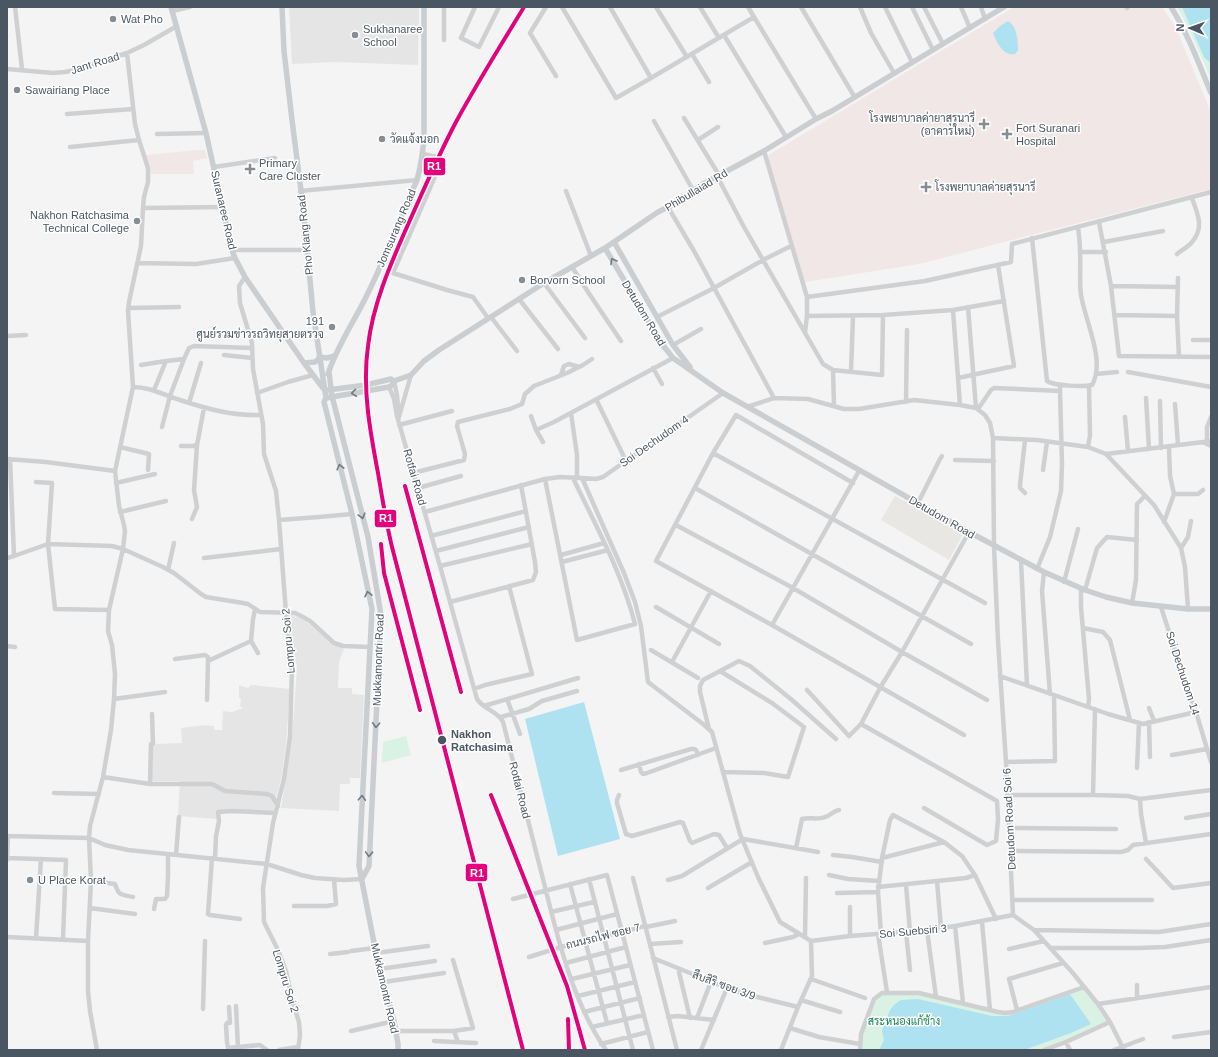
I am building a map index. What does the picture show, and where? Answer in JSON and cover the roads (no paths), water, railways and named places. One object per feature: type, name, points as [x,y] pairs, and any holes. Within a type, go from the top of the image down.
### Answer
[{"type":"main road","name":"Pho Klang Road","points":[[282,7],[284,51],[313,312],[319,358],[329,397]]},
{"type":"main road","name":"Jomsurang Road","points":[[327,390],[329,372],[335,356],[370,290],[417,180],[423,154],[424,7]]},
{"type":"main road","name":"Phibullaiad Rd","points":[[327,390],[366,385],[391,379],[394,381],[411,375],[424,361],[439,350],[544,283],[605,248],[693,190],[832,111],[854,96],[1004,7]]},
{"type":"main road","points":[[1171,7],[1183,28],[1211,93]]},
{"type":"main road","name":"Suranaree Road","points":[[172,9],[206,133],[235,258],[245,277],[304,363],[327,390]]},
{"type":"main road","name":"Detudom Road","points":[[614,242],[673,345],[692,371]]},
{"type":"main road","name":"Detudom Road","points":[[605,248],[648,322],[673,358],[723,393],[994,546],[1064,582],[1106,597],[1132,603],[1161,607],[1211,609]]},
{"type":"main road","points":[[648,322],[658,317]]},
{"type":"main road","points":[[304,363],[315,362],[319,358],[335,356]]},
{"type":"main road","points":[[329,397],[389,387],[394,381]]},
{"type":"main road","name":"Mukkamontri Road","points":[[362,879],[369,866],[381,617],[368,537],[329,397],[324,402],[352,514],[372,609],[359,866],[380,969],[394,1021],[398,1050]]},
{"type":"main road","points":[[357,539],[368,537]]},
{"type":"main road","points":[[370,646],[379,644]]},
{"type":"street","points":[[15,7],[22,69]]},
{"type":"street","points":[[172,9],[190,7]]},
{"type":"street","points":[[444,7],[444,40]]},
{"type":"street","points":[[475,7],[461,38],[479,48],[499,7]]},
{"type":"street","points":[[546,7],[530,33],[556,76]]},
{"type":"street","points":[[562,7],[616,98],[754,17]]},
{"type":"street","points":[[610,7],[651,78]]},
{"type":"street","points":[[656,7],[686,57]]},
{"type":"street","points":[[700,7],[718,38]]},
{"type":"street","points":[[748,7],[816,119]]},
{"type":"street","points":[[801,7],[854,96]]},
{"type":"street","points":[[860,7],[871,33],[894,73]]},
{"type":"street","points":[[885,7],[912,62]]},
{"type":"street","points":[[912,7],[933,50]]},
{"type":"street","points":[[924,7],[943,44]]},
{"type":"street","points":[[961,7],[970,28]]},
{"type":"street","points":[[980,7],[985,19]]},
{"type":"street","name":"Jant Road","points":[[7,69],[65,72],[86,67],[127,53],[177,26]]},
{"type":"street","points":[[724,35],[786,137]]},
{"type":"street","points":[[97,1050],[88,991],[88,941],[90,908],[89,838],[90,826],[105,768],[114,698],[115,674],[112,645],[108,631],[109,610],[122,549],[124,525],[120,512],[116,471],[133,387],[129,308],[141,246],[144,197],[148,182],[148,168],[139,140],[133,109],[127,53]]},
{"type":"street","points":[[692,54],[709,82]]},
{"type":"street","points":[[67,114],[133,109]]},
{"type":"street","points":[[684,118],[718,175],[763,260],[823,364],[833,370],[882,375],[883,315]]},
{"type":"street","points":[[654,121],[693,190]]},
{"type":"street","points":[[698,140],[718,127]]},
{"type":"street","points":[[157,134],[206,133]]},
{"type":"street","points":[[70,147],[139,140]]},
{"type":"street","points":[[764,151],[807,297],[805,332]]},
{"type":"street","points":[[423,154],[443,158],[393,273],[472,297],[517,351]]},
{"type":"street","points":[[214,167],[275,158]]},
{"type":"street","points":[[300,191],[417,180]]},
{"type":"street","points":[[566,192],[591,256]]},
{"type":"street","points":[[807,297],[925,282],[1011,262],[1012,244],[1211,192]]},
{"type":"street","points":[[1177,254],[1192,242],[1200,225],[1192,198]]},
{"type":"street","points":[[143,208],[223,207]]},
{"type":"street","points":[[668,207],[694,251],[774,398]]},
{"type":"street","points":[[1099,222],[1106,252],[1119,356],[1211,357]]},
{"type":"street","points":[[1032,238],[1046,378],[1049,383],[1060,385],[1092,386],[1096,374],[1096,352],[1083,308],[1078,227]]},
{"type":"street","points":[[1104,242],[1163,231]]},
{"type":"street","points":[[658,317],[791,246]]},
{"type":"street","points":[[232,250],[307,250]]},
{"type":"street","points":[[1080,252],[1106,252]]},
{"type":"street","points":[[138,263],[196,264],[235,258]]},
{"type":"street","points":[[958,378],[1014,366],[998,265]]},
{"type":"street","points":[[572,268],[621,341]]},
{"type":"street","name":"Lompru Soi 2","points":[[245,277],[239,286],[240,302],[252,348],[252,369],[263,429],[264,454],[276,491],[292,668],[290,737],[284,779],[275,813],[263,888],[264,922],[278,950],[286,971],[299,1022],[300,1035],[298,1049]]},
{"type":"street","points":[[1178,278],[1177,316],[1179,357]]},
{"type":"street","points":[[544,283],[585,338]]},
{"type":"street","points":[[1111,286],[1177,287]]},
{"type":"street","points":[[519,299],[558,349]]},
{"type":"street","points":[[807,316],[883,315],[953,310],[1004,301]]},
{"type":"street","points":[[129,308],[179,307]]},
{"type":"street","points":[[968,307],[977,409]]},
{"type":"street","points":[[953,310],[960,405]]},
{"type":"street","points":[[1115,315],[1177,316]]},
{"type":"street","points":[[852,372],[853,316]]},
{"type":"street","points":[[673,345],[701,329]]},
{"type":"street","points":[[906,402],[907,330]]},
{"type":"street","points":[[7,336],[26,336]]},
{"type":"street","points":[[1193,340],[1211,340]]},
{"type":"street","points":[[162,428],[170,396],[189,348],[194,346],[252,348]]},
{"type":"street","points":[[224,355],[252,358]]},
{"type":"street","points":[[141,365],[184,358]]},
{"type":"street","points":[[413,472],[464,460],[465,454],[457,426],[458,422],[510,409],[522,404],[525,394],[534,386],[567,374],[592,358]]},
{"type":"street","points":[[536,430],[673,358]]},
{"type":"street","points":[[154,390],[166,361]]},
{"type":"street","points":[[189,403],[201,363]]},
{"type":"street","points":[[561,375],[564,366],[569,364],[579,367]]},
{"type":"street","points":[[653,368],[662,384]]},
{"type":"street","points":[[833,370],[834,406]]},
{"type":"street","points":[[1096,374],[1118,372]]},
{"type":"street","points":[[1128,372],[1211,387]]},
{"type":"street","points":[[257,393],[313,375]]},
{"type":"street","points":[[411,375],[399,422],[452,411]]},
{"type":"street","name":"Rotfai Road","points":[[394,381],[397,395],[399,422]]},
{"type":"street","points":[[1037,569],[1050,537],[1061,491],[1060,385]]},
{"type":"street","points":[[1088,447],[1090,435],[1089,386]]},
{"type":"street","points":[[133,387],[142,387],[154,390],[204,408],[247,416],[261,415]]},
{"type":"street","name":"Rotfai Road","points":[[389,387],[394,399],[397,416],[477,699],[479,703],[500,717],[505,730],[551,912],[566,963],[584,1012],[606,1050]]},
{"type":"street","points":[[977,409],[994,388],[1060,392]]},
{"type":"street","name":"Soi Dechudom 4","points":[[424,512],[545,479],[560,477],[596,479],[603,477],[723,393]]},
{"type":"street","points":[[747,407],[774,398],[808,399],[844,409],[859,409],[914,400],[960,405],[977,409]]},
{"type":"street","points":[[1146,398],[1149,449]]},
{"type":"street","points":[[596,399],[626,461]]},
{"type":"street","points":[[1160,401],[1161,448]]},
{"type":"street","points":[[1175,404],[1178,445]]},
{"type":"street","points":[[192,519],[197,507],[194,490],[197,445],[204,408]]},
{"type":"street","name":"Detudom Road Soi 6","points":[[977,409],[985,415],[990,423],[993,438],[994,546],[1013,915]]},
{"type":"street","points":[[545,479],[577,640],[635,624],[630,603],[619,574],[604,543],[577,478],[577,455],[571,412]]},
{"type":"street","points":[[853,483],[736,415],[713,453],[656,561],[772,625],[964,735]]},
{"type":"street","points":[[531,416],[536,430],[544,442]]},
{"type":"street","points":[[1125,417],[1128,451]]},
{"type":"street","points":[[1211,417],[1207,428],[1207,441],[1211,446]]},
{"type":"street","points":[[993,438],[1088,447],[1106,454],[1154,505],[1181,548],[1185,567],[1188,609]]},
{"type":"street","points":[[1025,440],[1020,485],[1020,488],[1025,493]]},
{"type":"street","points":[[1106,454],[1207,441]]},
{"type":"street","points":[[1043,470],[1047,442]]},
{"type":"street","points":[[181,446],[197,445]]},
{"type":"street","points":[[120,447],[149,454],[148,470]]},
{"type":"street","points":[[1164,522],[1174,494],[1170,476],[1169,447]]},
{"type":"street","points":[[713,453],[985,603]]},
{"type":"street","points":[[918,503],[942,456]]},
{"type":"street","points":[[14,556],[8,459],[46,462],[116,471]]},
{"type":"street","points":[[955,460],[994,461]]},
{"type":"street","points":[[772,625],[859,471]]},
{"type":"street","points":[[116,483],[155,474]]},
{"type":"street","points":[[418,488],[461,476]]},
{"type":"street","points":[[577,478],[624,573],[635,602],[641,626],[648,682],[710,730]]},
{"type":"street","points":[[36,482],[52,483],[48,544],[55,608],[109,610]]},
{"type":"street","points":[[450,602],[533,580],[536,572],[521,485]]},
{"type":"street","points":[[694,488],[971,644]]},
{"type":"street","points":[[1174,494],[1198,494],[1203,490]]},
{"type":"street","points":[[1132,603],[1136,580],[1137,504],[1146,496]]},
{"type":"street","points":[[120,512],[166,501]]},
{"type":"street","points":[[431,536],[526,511]]},
{"type":"street","points":[[279,520],[352,514]]},
{"type":"street","points":[[1181,548],[1188,537],[1191,521]]},
{"type":"street","points":[[676,525],[793,588],[987,700]]},
{"type":"street","points":[[436,551],[529,527]]},
{"type":"street","points":[[1064,582],[1078,529]]},
{"type":"street","points":[[807,690],[849,736],[861,724],[969,532]]},
{"type":"street","points":[[1088,707],[1089,699],[1083,628],[1083,589],[1098,548],[1107,537],[1137,540]]},
{"type":"street","points":[[168,570],[174,542]]},
{"type":"street","points":[[561,555],[604,543]]},
{"type":"street","points":[[7,558],[48,544],[100,545],[122,549],[168,570],[206,597],[248,604],[255,610],[265,613],[295,613],[310,621],[334,643],[343,646],[370,646]]},
{"type":"street","points":[[440,566],[532,544]]},
{"type":"street","points":[[204,558],[281,549]]},
{"type":"street","points":[[562,562],[608,550]]},
{"type":"street","points":[[1021,560],[1027,685]]},
{"type":"street","points":[[1006,762],[1055,761],[1052,694],[1042,591],[1044,572]]},
{"type":"street","points":[[474,689],[532,674],[509,586]]},
{"type":"street","points":[[672,662],[711,591]]},
{"type":"street","points":[[656,607],[719,644]]},
{"type":"street","name":"Soi Dechudom 14","points":[[1161,607],[1211,760]]},
{"type":"street","points":[[255,610],[251,641],[258,653]]},
{"type":"street","points":[[1083,628],[1103,632],[1110,640],[1130,720]]},
{"type":"street","points":[[208,661],[251,641]]},
{"type":"street","points":[[7,646],[15,646]]},
{"type":"street","points":[[651,650],[698,678]]},
{"type":"street","points":[[175,658],[205,655],[208,657],[208,700]]},
{"type":"street","points":[[781,1050],[812,976],[811,941],[780,922],[758,877],[743,839],[712,732],[710,730],[700,692],[700,686],[703,680],[739,661],[750,666],[792,700],[836,739]]},
{"type":"street","points":[[720,671],[772,703],[804,727],[788,777],[764,773],[723,772]]},
{"type":"street","points":[[1000,676],[1088,707],[1143,724],[1196,712]]},
{"type":"street","points":[[484,706],[578,678]]},
{"type":"street","points":[[500,717],[529,710],[542,701],[577,691]]},
{"type":"street","points":[[114,698],[165,692]]},
{"type":"street","points":[[507,699],[520,734]]},
{"type":"street","points":[[1149,708],[1151,722],[1150,757]]},
{"type":"street","points":[[1094,795],[1095,709]]},
{"type":"street","points":[[150,784],[152,714]]},
{"type":"street","points":[[1137,768],[1139,723]]},
{"type":"street","points":[[861,724],[997,801],[998,819],[996,841],[987,845],[924,808]]},
{"type":"street","points":[[639,764],[643,774],[698,756],[716,748]]},
{"type":"street","points":[[621,770],[691,749],[696,750],[698,756]]},
{"type":"street","points":[[1172,755],[1207,749]]},
{"type":"street","points":[[103,777],[150,784],[212,784],[225,791],[267,794],[272,796],[278,806]]},
{"type":"street","points":[[1007,795],[1128,796],[1140,799],[1211,790]]},
{"type":"street","points":[[54,793],[99,794]]},
{"type":"street","points":[[619,795],[617,803],[626,834],[629,836],[680,822],[683,823],[692,843],[717,834],[727,848]]},
{"type":"street","points":[[1140,799],[1146,843]]},
{"type":"street","points":[[796,848],[802,818],[824,818],[834,811],[839,810]]},
{"type":"street","points":[[240,919],[208,914],[216,836],[219,821],[218,812],[232,811],[275,813]]},
{"type":"street","points":[[1186,818],[1211,814]]},
{"type":"street","points":[[887,992],[879,934],[878,890],[890,820],[893,815],[944,842],[962,856],[975,875],[996,919]]},
{"type":"street","points":[[176,855],[179,817]]},
{"type":"street","points":[[1009,828],[1116,829]]},
{"type":"street","points":[[1010,851],[1121,852],[1128,850],[1133,845],[1211,834]]},
{"type":"street","points":[[7,861],[8,836],[89,838],[105,845],[118,848],[168,855],[268,864],[315,878],[362,879]]},
{"type":"street","points":[[668,880],[682,876],[743,839],[818,852]]},
{"type":"street","points":[[833,855],[882,860],[944,842]]},
{"type":"street","points":[[154,909],[156,899],[165,899],[167,896],[168,855]]},
{"type":"street","points":[[7,858],[66,860],[63,939]]},
{"type":"street","points":[[36,938],[41,859]]},
{"type":"street","points":[[1146,860],[1171,889],[1211,883]]},
{"type":"street","points":[[708,888],[752,862]]},
{"type":"street","points":[[513,899],[607,875],[653,1049],[648,1050]]},
{"type":"street","points":[[829,875],[848,879],[879,881]]},
{"type":"street","points":[[837,893],[878,890],[966,878],[975,875]]},
{"type":"street","points":[[633,878],[677,1050]]},
{"type":"street","points":[[805,937],[806,878]]},
{"type":"street","points":[[294,906],[327,906],[336,904],[334,879]]},
{"type":"street","points":[[589,880],[633,1050]]},
{"type":"street","points":[[90,881],[115,884],[120,894],[133,897]]},
{"type":"street","points":[[937,881],[940,928]]},
{"type":"street","points":[[570,884],[607,1023]]},
{"type":"street","points":[[906,885],[910,970]]},
{"type":"street","points":[[1013,900],[1152,900]]},
{"type":"street","points":[[551,912],[594,902]]},
{"type":"street","points":[[850,907],[850,936]]},
{"type":"street","points":[[90,908],[135,914]]},
{"type":"street","points":[[556,930],[617,914]]},
{"type":"street","points":[[1013,915],[1034,930],[1084,987],[1110,1022],[1124,1048]]},
{"type":"street","name":"Soi Suebsiri 3","points":[[811,941],[850,936],[927,930],[982,922],[1013,915]]},
{"type":"street","name":"ถนนรถไฟ ซอย 7","points":[[529,957],[585,941],[675,921]]},
{"type":"street","points":[[982,922],[990,1010]]},
{"type":"street","points":[[1034,930],[1159,932],[1211,924]]},
{"type":"street","points":[[955,926],[963,1003]]},
{"type":"street","points":[[927,930],[936,997]]},
{"type":"street","points":[[765,943],[793,937],[799,934]]},
{"type":"street","points":[[7,937],[88,941]]},
{"type":"street","points":[[1051,948],[1165,947],[1211,940]]},
{"type":"street","points":[[203,1009],[205,941]]},
{"type":"street","points":[[1009,949],[1044,941]]},
{"type":"street","points":[[650,944],[681,942]]},
{"type":"street","points":[[330,954],[350,951],[428,946]]},
{"type":"street","points":[[566,963],[626,948]]},
{"type":"street","name":"สืบสิริ ซอย 3/9","points":[[653,958],[727,988],[798,1007]]},
{"type":"street","points":[[396,1031],[454,1031],[473,1028],[453,960]]},
{"type":"street","points":[[380,969],[435,962]]},
{"type":"street","points":[[1017,1010],[1009,979],[1063,963]]},
{"type":"street","points":[[572,979],[630,965]]},
{"type":"street","points":[[679,972],[690,1018]]},
{"type":"street","points":[[384,982],[444,973]]},
{"type":"street","points":[[811,979],[865,998]]},
{"type":"street","points":[[578,996],[635,982]]},
{"type":"street","points":[[697,1018],[710,984]]},
{"type":"street","points":[[1137,985],[1137,998]]},
{"type":"street","points":[[860,1050],[861,1034],[874,999],[882,992],[919,993],[1005,1013],[1084,987]]},
{"type":"street","points":[[1098,1004],[1211,987]]},
{"type":"street","points":[[701,1050],[727,988]]},
{"type":"street","points":[[584,1012],[640,998]]},
{"type":"street","points":[[801,1000],[840,1012]]},
{"type":"street","points":[[236,1006],[238,1048]]},
{"type":"street","points":[[229,1007],[230,1023],[227,1023],[226,1025],[228,1048],[260,1045],[267,1050]]},
{"type":"street","points":[[592,1027],[644,1015]]},
{"type":"street","points":[[668,1017],[678,1016],[714,1020]]},
{"type":"street","points":[[351,1031],[394,1021]]},
{"type":"street","points":[[1044,1050],[1066,1042],[1110,1022]]},
{"type":"street","points":[[790,1028],[819,1038],[860,1044]]},
{"type":"street","points":[[454,1031],[458,1042]]},
{"type":"street","points":[[602,1044],[648,1032]]},
{"type":"street","points":[[1174,1037],[1211,1032]]},
{"type":"street","points":[[1114,1050],[1124,1048],[1143,1039]]},
{"type":"street","points":[[434,1041],[476,1043]]},
{"type":"street","points":[[1066,1042],[1070,1050]]},
{"type":"street","points":[[279,1050],[298,1049]]},
{"type":"water","points":[[1182,7],[1211,7],[1211,63],[1204,57]]},
{"type":"water","points":[[1008,21],[1015,30],[1018,42],[1018,50],[1015,54],[1004,51],[993,33]]},
{"type":"water","points":[[584,702],[620,839],[558,856],[525,719]]},
{"type":"water","name":"สระหนองแก้ช้าง","points":[[1070,994],[1091,1024],[1024,1050],[879,1050],[884,1040],[882,1031],[890,1010],[901,1000],[918,999],[992,1016],[1008,1016]]},
{"type":"place","name":"Wat Pho","points":[[113,19]]},
{"type":"place","name":"Sukhanaree School","points":[[355,35]]},
{"type":"place","name":"Sawairiang Place","points":[[17,90]]},
{"type":"place","name":"โรงพยาบาลค่ายาสุรนารี (อาคารใหม่)","points":[[984,124]]},
{"type":"place","name":"Fort Suranari Hospital","points":[[1007,134]]},
{"type":"place","name":"วัดแจ้งนอก","points":[[382,139]]},
{"type":"place","name":"Primary Care Cluster","points":[[250,169]]},
{"type":"place","name":"โรงพยาบาลค่ายสุรนารี","points":[[926,187]]},
{"type":"place","name":"Nakhon Ratchasima Technical College","points":[[137,221]]},
{"type":"place","name":"Borvorn School","points":[[522,280]]},
{"type":"place","name":"191 ศูนย์รวมข่าวรถวิทยุสายตรวจ","points":[[332,327]]},
{"type":"place","name":"Nakhon Ratchasima","points":[[442,740]]},
{"type":"place","name":"U Place Korat","points":[[30,880]]}]
